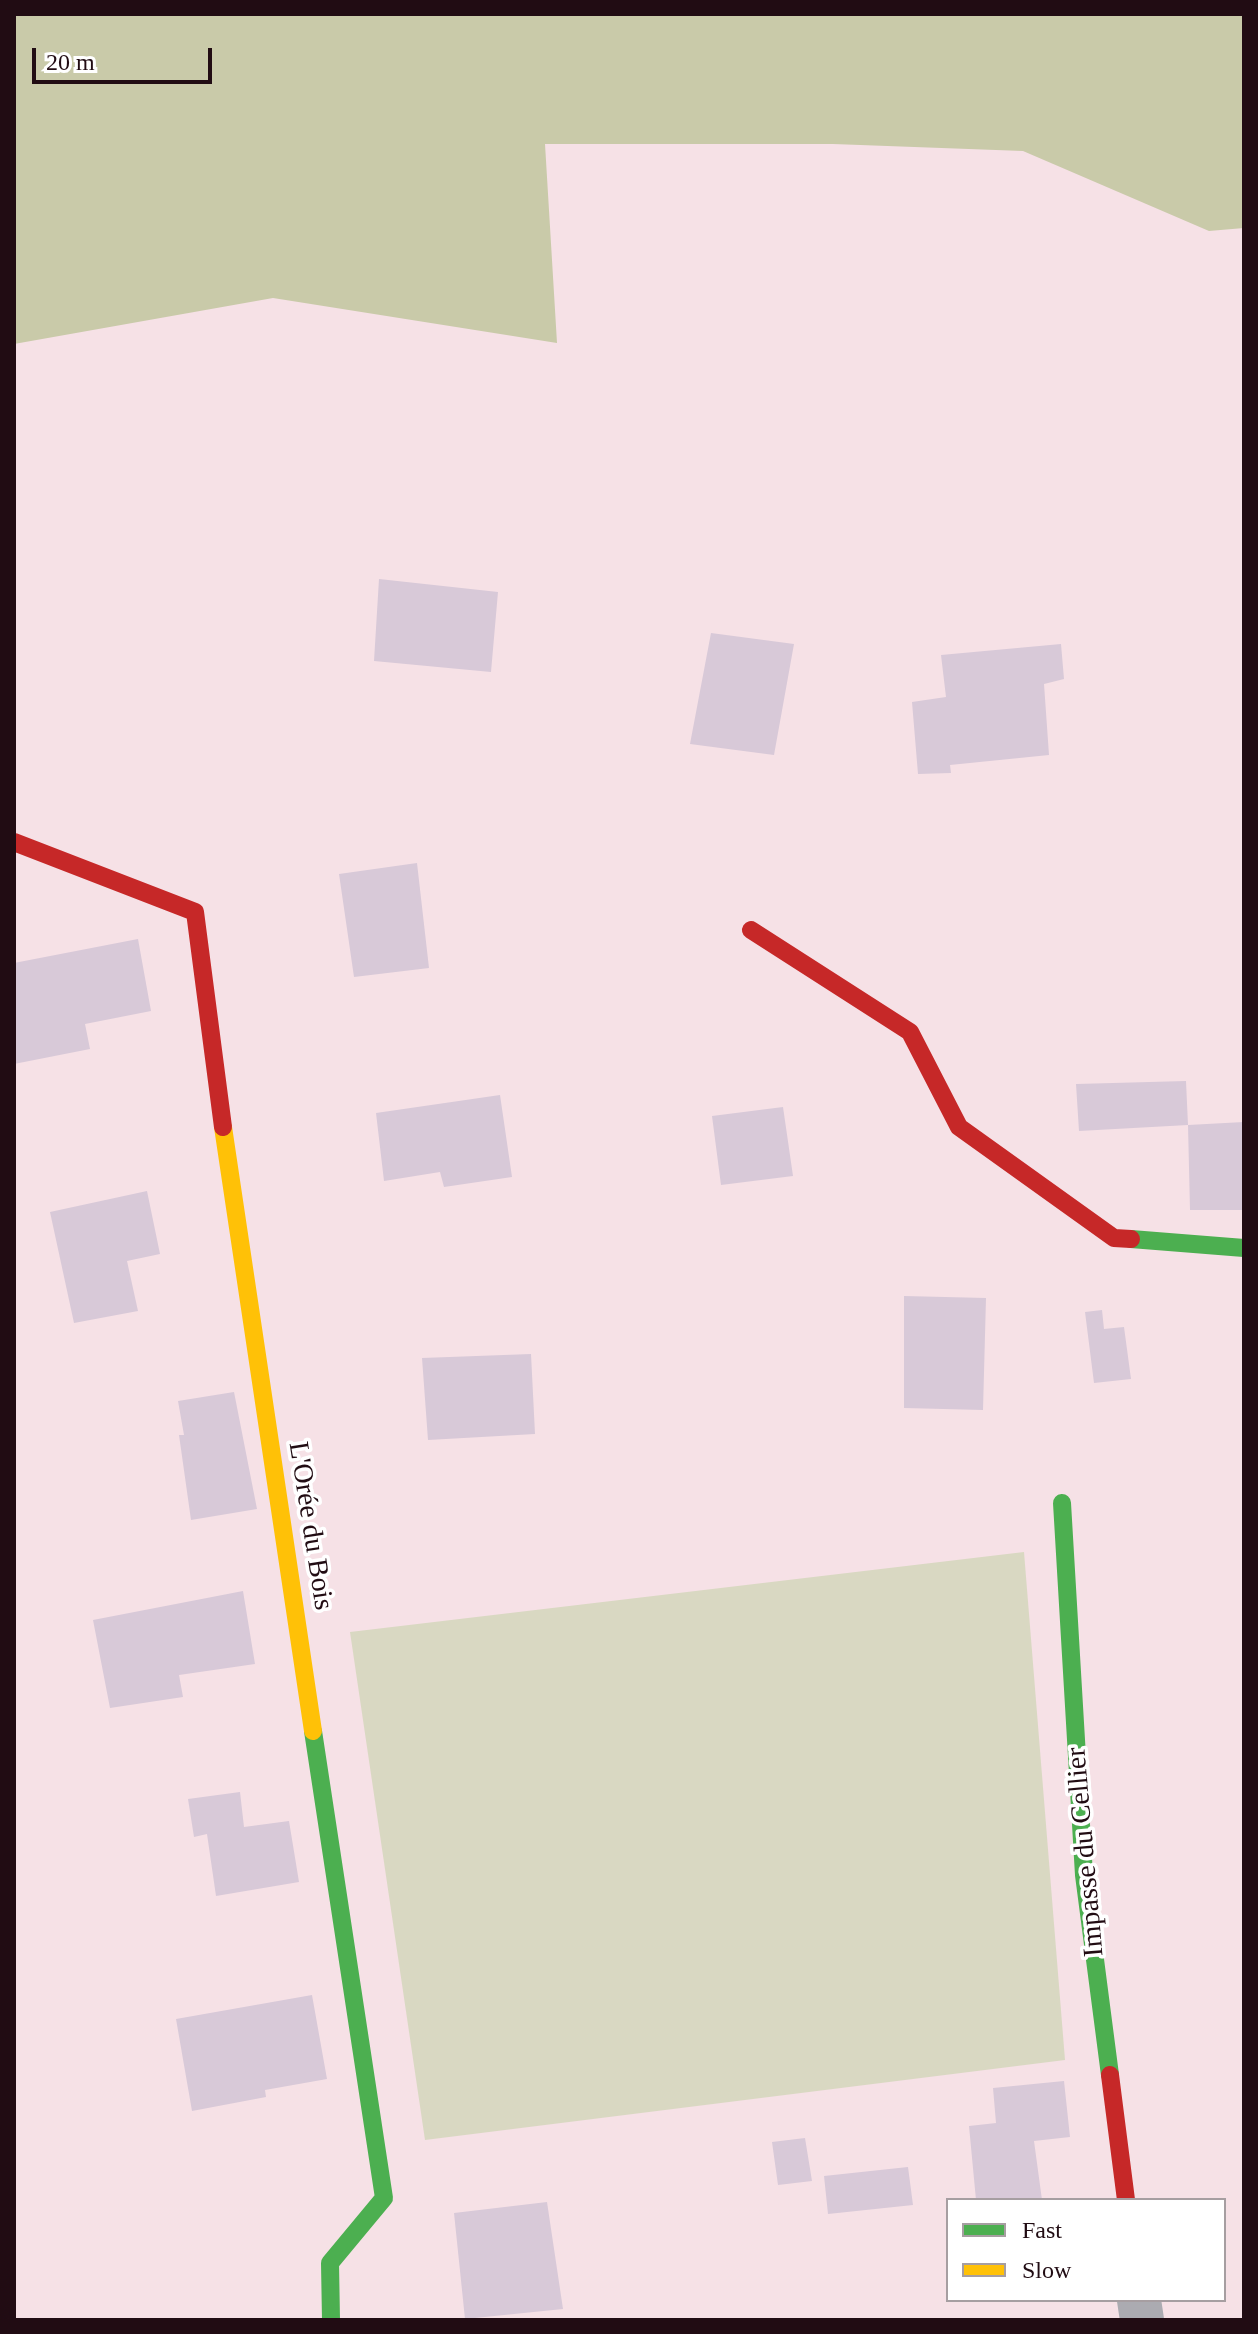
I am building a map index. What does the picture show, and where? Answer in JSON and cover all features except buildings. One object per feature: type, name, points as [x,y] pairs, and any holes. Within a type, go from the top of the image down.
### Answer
[{"type":"street","name":"L'Orée du Bois","points":[[14,842],[195,912],[240,1255],[384,2198],[330,2263],[331,2320]]},
{"type":"street","points":[[751,930],[910,1032],[959,1127],[1114,1238],[1244,1248]]},
{"type":"street","name":"Impasse du Cellier","points":[[1062,1503],[1084,1875],[1126,2198]]},
{"type":"green space","points":[[14,14],[1244,14],[1244,228],[1209,231],[1023,151],[833,144],[545,144],[557,343],[273,298],[14,344]]},
{"type":"green space","points":[[1024,1552],[1065,2060],[425,2140],[350,1632]]},
{"type":"traffic: fast","points":[[1131,1239],[1244,1248]]},
{"type":"traffic: fast","points":[[1062,1503],[1084,1875],[1110,2075]]},
{"type":"traffic: fast","points":[[313,1731],[384,2198],[330,2263],[331,2320]]},
{"type":"traffic: slow","points":[[223,1127],[313,1731]]},
{"type":"traffic: jam","points":[[14,842],[195,912],[223,1127]]},
{"type":"traffic: jam","points":[[751,930],[910,1032],[959,1127],[1114,1238],[1131,1239]]},
{"type":"traffic: jam","points":[[1110,2075],[1126,2198]]}]
